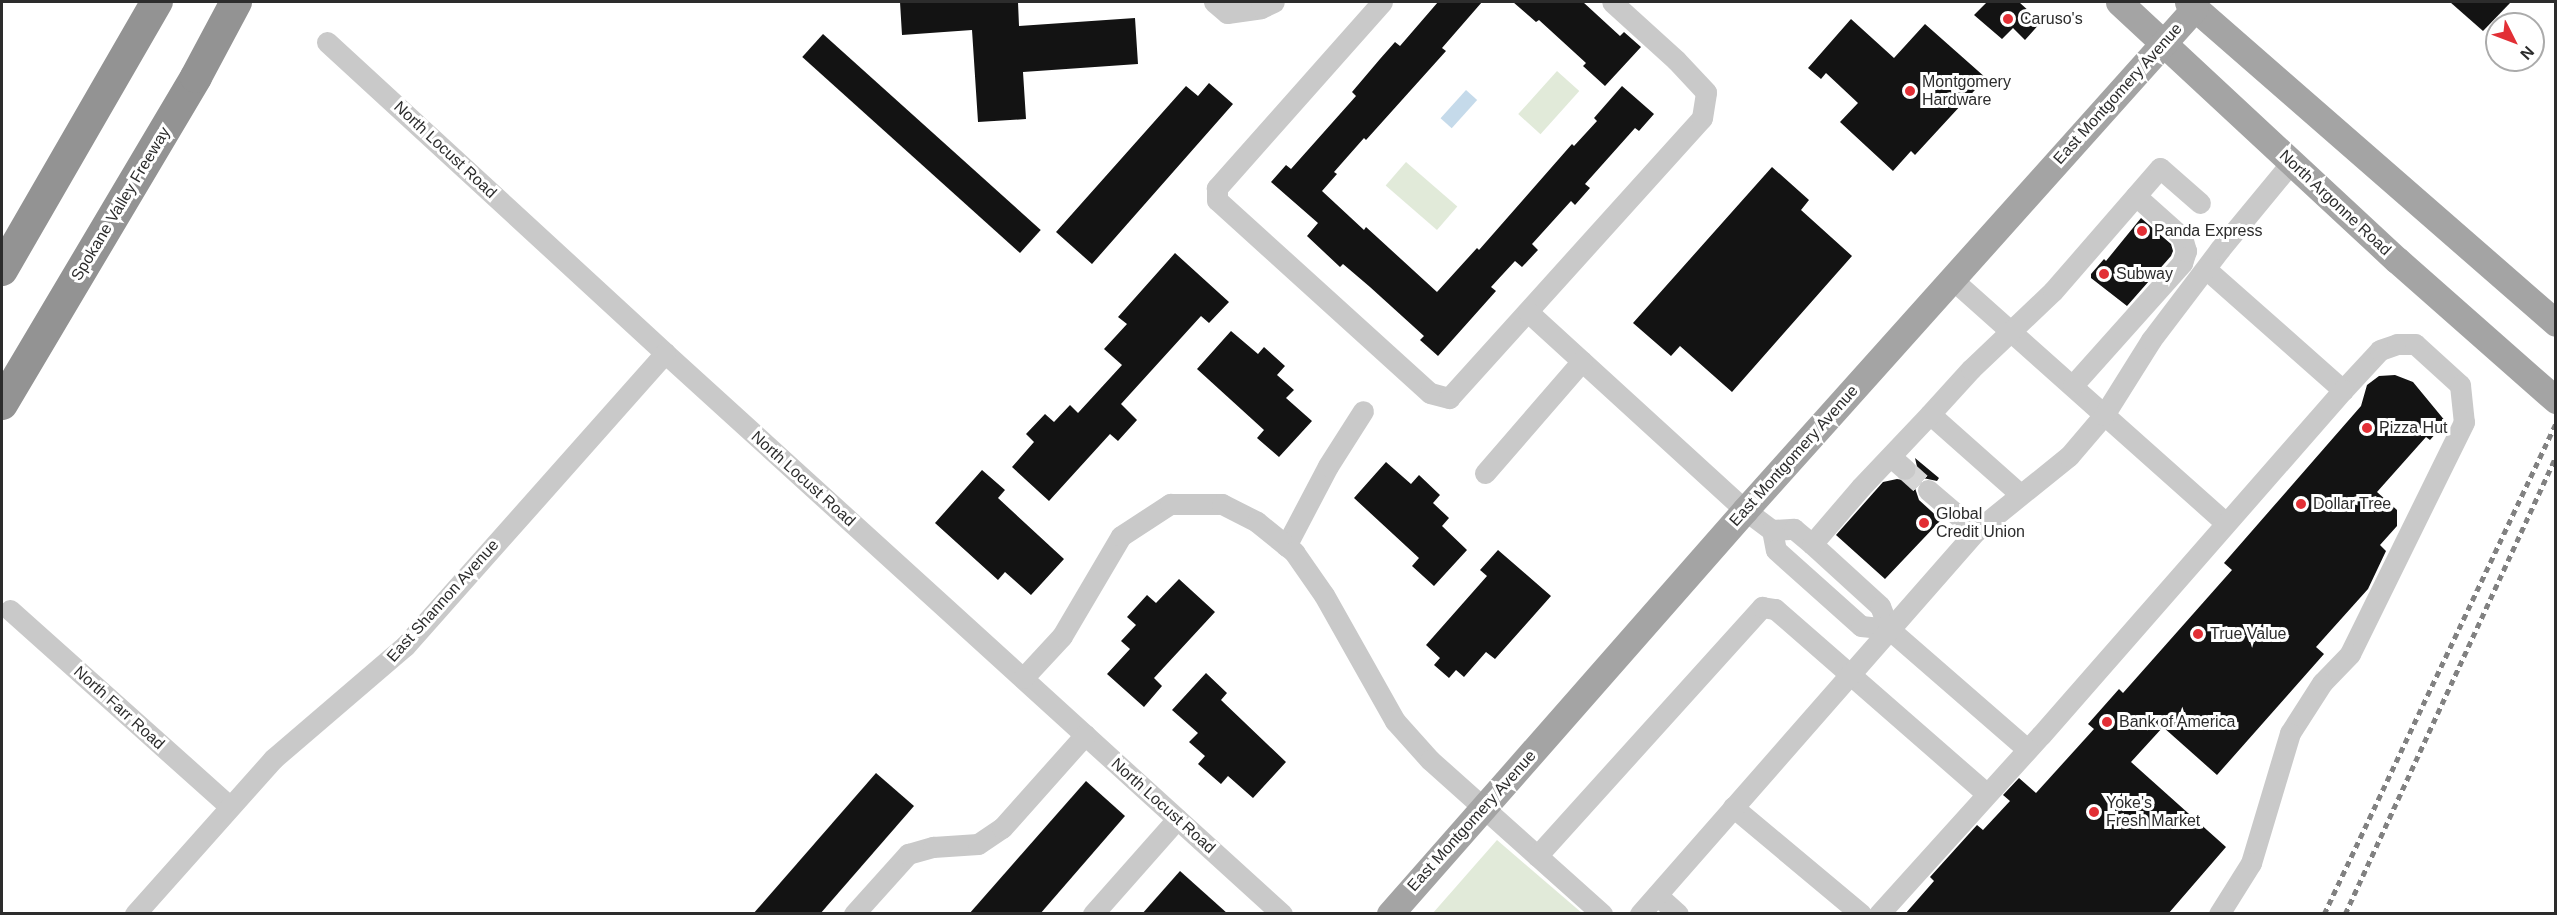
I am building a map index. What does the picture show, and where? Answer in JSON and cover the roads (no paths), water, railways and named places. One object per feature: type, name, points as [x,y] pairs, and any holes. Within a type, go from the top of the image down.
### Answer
[{"type":"highway","points":[[128,52],[149,2]]},
{"type":"highway","points":[[2,270],[157,2]]},
{"type":"highway","name":"Spokane Valley Freeway","points":[[2,404],[196,77],[236,2]]},
{"type":"highway","points":[[196,77],[246,2]]},
{"type":"main road","name":"North Argonne Road","points":[[2119,2],[2397,260],[2556,400]]},
{"type":"main road","name":"East Montgomery Avenue","points":[[1390,914],[1745,510],[2163,43],[2194,4]]},
{"type":"main road","points":[[2194,4],[2556,323]]},
{"type":"street","points":[[1214,2],[1227,13],[1261,8],[1274,2]]},
{"type":"street","points":[[1382,2],[1217,188],[1217,200],[1430,393],[1449,398],[1702,118],[1706,92],[1676,60],[1612,2]]},
{"type":"street","name":"North Locust Road","points":[[327,42],[664,353],[1282,914]]},
{"type":"street","points":[[1640,914],[1976,531],[2069,456],[2104,416],[2151,340],[2291,163]]},
{"type":"street","points":[[1812,544],[1898,463],[1930,414],[1971,369],[2053,291],[2160,168],[2200,203]]},
{"type":"street","points":[[2073,385],[2182,262],[2186,250],[2182,237],[2136,196]]},
{"type":"street","points":[[2206,269],[2343,390]]},
{"type":"street","points":[[1953,280],[2226,523]]},
{"type":"street","points":[[1528,312],[1745,510],[1772,530],[1794,529],[1812,544],[1880,606],[1889,629],[2027,749]]},
{"type":"street","points":[[1879,914],[2380,350],[2397,344],[2415,344],[2460,385],[2464,422],[2350,654],[2322,683],[2290,734],[2251,863],[2219,914]]},
{"type":"street","name":"East Shannon Avenue","points":[[135,914],[229,806],[300,734],[405,646],[664,353]]},
{"type":"street","points":[[1485,472],[1582,361]]},
{"type":"street","points":[[1286,546],[1323,475],[1363,411]]},
{"type":"street","points":[[1930,414],[2020,494]]},
{"type":"street","points":[[1928,490],[1976,531]]},
{"type":"street","points":[[1023,678],[1062,636],[1121,536],[1170,504],[1222,504],[1257,522],[1294,552],[1324,595],[1395,720],[1430,760],[1602,914]]},
{"type":"street","points":[[1772,530],[1776,550],[1861,626],[1889,629]]},
{"type":"street","points":[[1538,856],[1762,607],[1775,609],[1987,794]]},
{"type":"street","name":"North Farr Road","points":[[10,610],[229,806]]},
{"type":"street","points":[[854,914],[908,854],[933,848],[978,844],[1002,828],[1085,735]]},
{"type":"street","points":[[1733,807],[1861,914]]},
{"type":"street","points":[[1093,914],[1178,819]]},
{"type":"street","points":[[1657,895],[1678,914]]},
{"type":"water","points":[[1466,90],[1477,100],[1452,128],[1441,118]]},
{"type":"tunnel","points":[[1905,469],[1928,490]]},
{"type":"railway","points":[[2324,914],[2556,423]]},
{"type":"railway","points":[[2345,914],[2556,456]]},
{"type":"place","name":"Caruso's","points":[[2008,19]]},
{"type":"place","name":"Montgomery Hardware","points":[[1910,91]]},
{"type":"place","name":"Panda Express","points":[[2142,231]]},
{"type":"place","name":"Subway","points":[[2104,274]]},
{"type":"place","name":"Pizza Hut","points":[[2367,428]]},
{"type":"place","name":"Dollar Tree","points":[[2301,504]]},
{"type":"place","name":"Global Credit Union","points":[[1924,523]]},
{"type":"place","name":"True Value","points":[[2198,634]]},
{"type":"place","name":"Bank of America","points":[[2107,722]]},
{"type":"place","name":"Yoke's Fresh Market","points":[[2094,812]]}]
